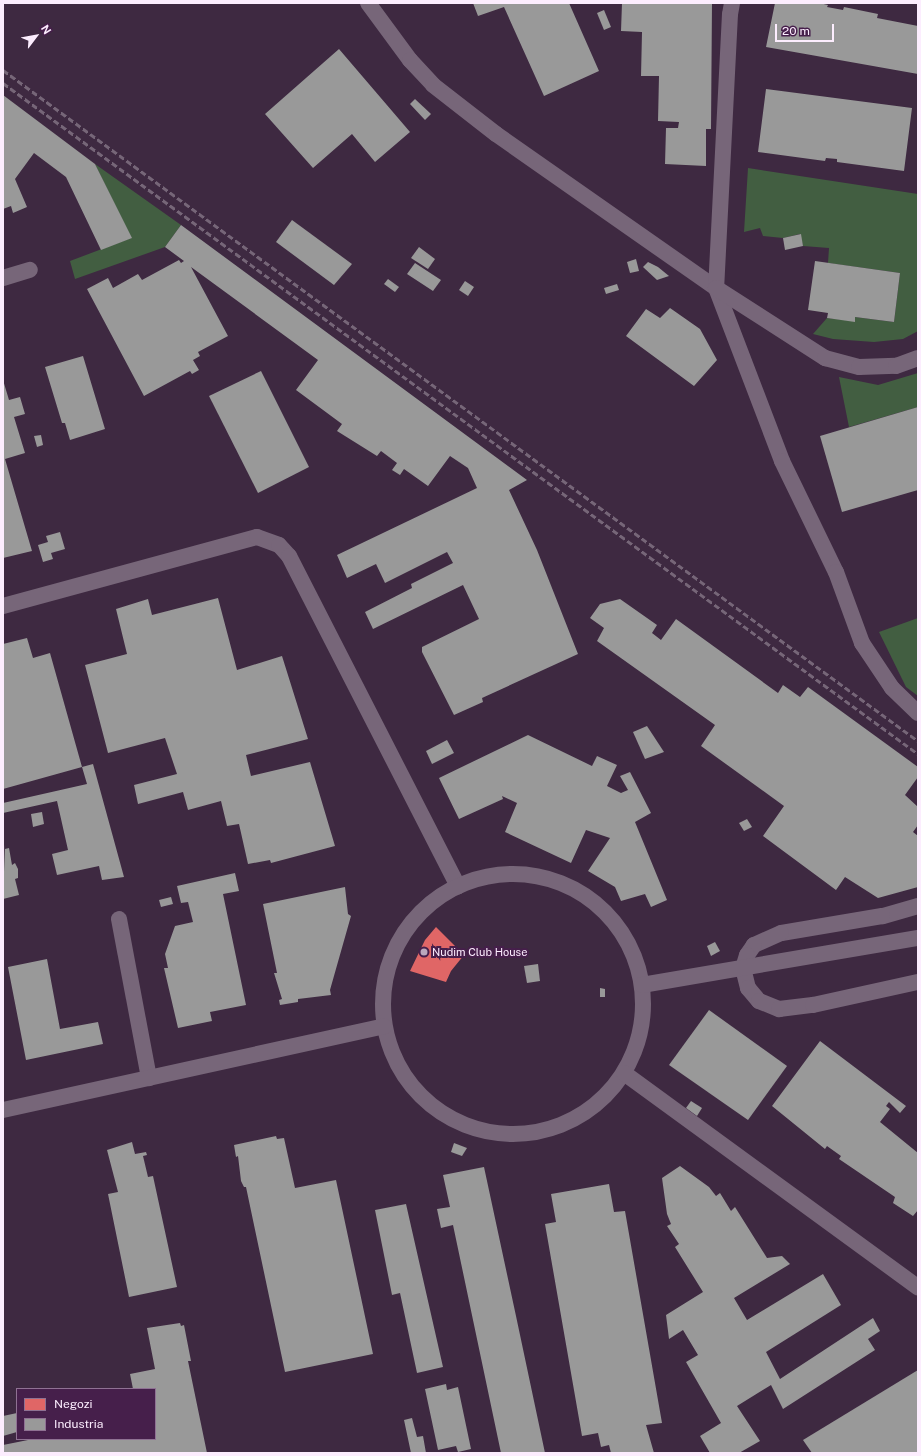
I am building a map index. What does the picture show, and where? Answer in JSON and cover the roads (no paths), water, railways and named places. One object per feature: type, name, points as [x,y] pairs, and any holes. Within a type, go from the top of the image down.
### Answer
[{"type":"street","points":[[368,3],[400,48],[433,85],[496,134],[716,288],[825,358],[860,367],[896,366],[918,358]]},
{"type":"street","points":[[732,3],[730,14],[716,288],[782,461],[836,572],[862,643],[892,688],[918,713]]},
{"type":"street","points":[[3,278],[30,270]]},
{"type":"street","points":[[3,606],[257,537],[268,539],[279,545],[289,556],[458,886]]},
{"type":"street","points":[[510,874],[536,876],[562,884],[586,896],[607,913],[623,935],[635,959],[642,985],[642,1022],[639,1039],[624,1073],[595,1107],[555,1128],[511,1135],[488,1133],[446,1117],[428,1103],[400,1068],[390,1048],[384,1026],[383,996],[392,954],[404,933],[418,914],[436,898],[458,886],[483,877],[510,874]]},
{"type":"street","points":[[918,906],[882,916],[781,933],[754,945],[746,955],[742,968],[748,988],[759,1001],[778,1009],[813,1005],[918,982]]},
{"type":"street","points":[[119,918],[149,1078]]},
{"type":"street","points":[[642,985],[918,938]]},
{"type":"street","points":[[3,1110],[384,1026]]},
{"type":"street","points":[[624,1073],[918,1287]]},
{"type":"railway","points":[[3,70],[918,741]]},
{"type":"railway","points":[[3,83],[918,754]]},
{"type":"place","name":"Nudim Club House","points":[[424,952]]}]
